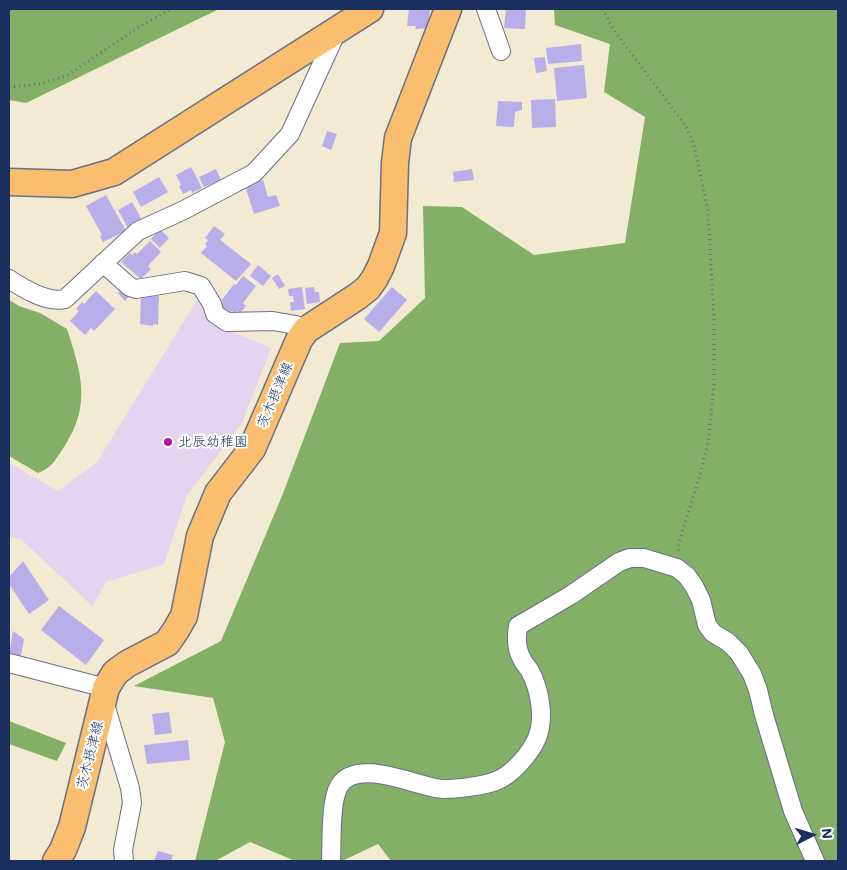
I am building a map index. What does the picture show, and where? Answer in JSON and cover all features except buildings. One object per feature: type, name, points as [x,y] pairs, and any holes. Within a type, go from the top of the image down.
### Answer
[{"type":"main road","points":[[9,182],[72,184],[114,172],[370,9]]},
{"type":"main road","name":"茨木摂津線","points":[[56,861],[64,850],[72,827],[105,694],[115,673],[127,664],[167,643],[184,616],[200,536],[218,493],[252,449],[299,340],[306,330],[358,296],[376,278],[393,234],[395,163],[398,138],[448,9]]},
{"type":"street","points":[[486,9],[501,51]]},
{"type":"street","points":[[9,279],[41,296],[59,300],[65,299],[142,229],[182,211],[254,173],[290,134],[339,28]]},
{"type":"street","points":[[103,264],[130,287],[136,289],[185,281],[201,286],[212,304],[215,314],[227,322],[273,321],[296,324],[306,330]]},
{"type":"street","points":[[331,861],[334,796],[340,784],[350,776],[370,774],[393,776],[442,789],[463,787],[496,781],[529,754],[538,736],[541,719],[538,688],[530,670],[521,659],[517,646],[518,626],[572,595],[619,562],[630,558],[644,558],[677,568],[686,576],[701,600],[707,625],[713,633],[728,642],[739,653],[752,674],[793,812],[815,861]]},
{"type":"street","points":[[9,663],[105,694],[132,803],[123,850],[124,861]]},
{"type":"path","points":[[9,87],[40,84],[68,75],[142,25],[172,9]]},
{"type":"path","points":[[604,9],[612,29],[685,126],[694,145],[708,210],[714,320],[714,386],[708,442],[701,472],[679,543],[677,568]]},
{"type":"shaded area","name":"北辰幼稚園","points":[[199,297],[215,325],[271,348],[242,423],[187,495],[164,564],[106,582],[92,606],[21,539],[9,537],[9,463],[58,491],[97,462]]},
{"type":"green space","points":[[9,9],[219,9],[26,103],[9,100]]},
{"type":"green space","points":[[554,9],[838,9],[838,861],[391,861],[378,844],[342,861],[295,861],[250,842],[215,861],[195,861],[225,742],[213,698],[134,686],[221,641],[282,496],[340,343],[379,341],[425,298],[423,206],[462,207],[534,255],[625,243],[645,117],[604,92],[610,44],[555,25]]},
{"type":"green space","points":[[9,300],[19,306],[40,313],[67,329],[80,374],[81,402],[73,431],[53,463],[38,473],[9,456]]},
{"type":"green space","points":[[9,721],[66,743],[57,761],[9,744]]},
{"type":"place","name":"北辰幼稚園","points":[[168,442]]}]
